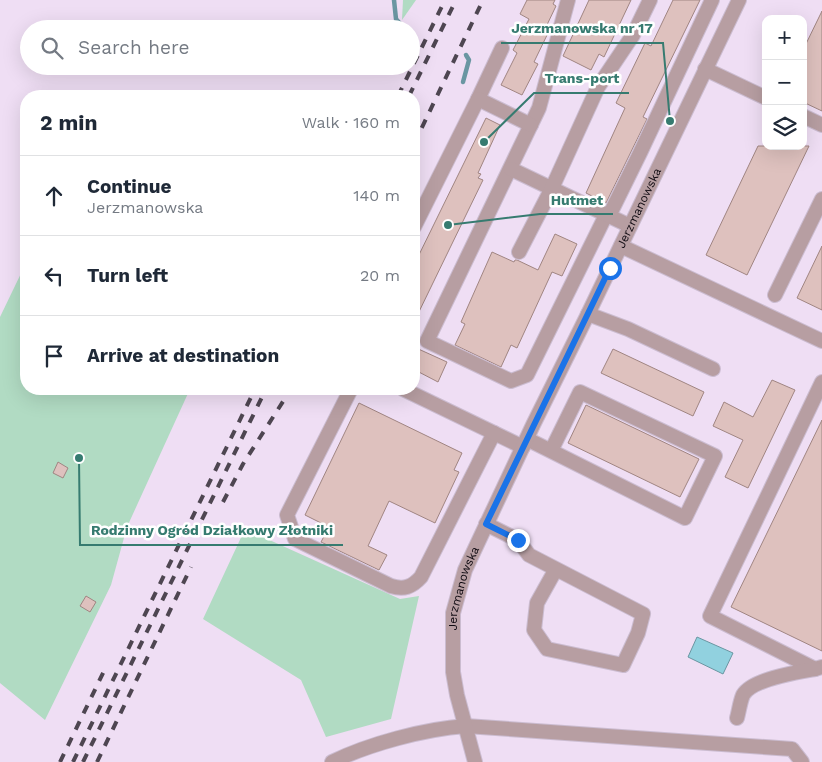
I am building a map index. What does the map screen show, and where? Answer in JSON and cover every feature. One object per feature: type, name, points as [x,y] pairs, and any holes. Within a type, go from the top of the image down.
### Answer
[{"type":"street","points":[[568,0],[539,108],[427,341],[510,381],[528,375],[640,153],[712,0]]},
{"type":"street","points":[[519,252],[552,188],[598,87],[632,35],[650,0]]},
{"type":"street","name":"Jerzmanowska","points":[[475,762],[453,672],[453,613],[465,570],[739,0]]},
{"type":"street","points":[[420,215],[502,48]]},
{"type":"street","points":[[705,69],[762,96]]},
{"type":"street","points":[[478,99],[531,125]]},
{"type":"street","points":[[807,118],[822,125]]},
{"type":"street","points":[[510,169],[630,226]]},
{"type":"street","points":[[775,295],[822,199]]},
{"type":"street","points":[[620,246],[822,341]]},
{"type":"street","points":[[588,314],[628,329],[713,370]]},
{"type":"street","points":[[819,668],[710,616],[822,382]]},
{"type":"street","points":[[415,395],[494,433],[551,451],[685,518],[715,456],[580,392],[551,451]]},
{"type":"street","points":[[348,395],[287,515],[295,539],[391,586],[405,588],[416,583],[421,577],[494,433]]},
{"type":"street","points":[[486,524],[518,540],[529,555],[643,614],[638,633],[623,665],[546,649],[534,630],[537,603],[556,569]]},
{"type":"street","points":[[737,718],[743,695],[750,688],[770,678],[819,668]]},
{"type":"street","points":[[332,762],[356,757],[397,739],[451,727],[466,726],[792,749],[802,762]]},
{"type":"green space","points":[[403,0],[416,0],[402,20]]},
{"type":"green space","points":[[20,275],[20,395],[187,395],[127,527],[111,585],[45,720],[0,683],[0,317]]},
{"type":"green space","points":[[245,529],[400,599],[419,596],[391,719],[326,737],[301,680],[203,619]]},
{"type":"water","points":[[697,637],[733,653],[723,674],[688,657]]},
{"type":"building","points":[[527,0],[555,0],[553,4],[556,6],[545,29],[549,31],[534,62],[538,64],[522,95],[501,85],[517,53],[513,50],[529,19],[520,14]]},
{"type":"building","points":[[589,0],[631,0],[604,57],[599,54],[591,70],[563,56]]},
{"type":"building","points":[[673,0],[700,0],[643,117],[647,119],[606,203],[586,193],[625,108],[616,103],[645,43],[651,46]]},
{"type":"building","points":[[822,11],[822,111],[807,104],[807,42]]},
{"type":"building","points":[[486,118],[500,125],[478,173],[481,174],[478,178],[483,180],[420,310],[420,253]]},
{"type":"building","points":[[758,146],[762,146],[762,150],[807,150],[807,146],[809,146],[747,275],[706,255]]},
{"type":"building","points":[[555,234],[577,244],[562,276],[552,272],[517,348],[511,345],[501,367],[455,345],[465,324],[461,322],[492,252],[514,262],[517,260],[538,270]]},
{"type":"building","points":[[822,246],[822,310],[797,298]]},
{"type":"building","points":[[613,349],[704,392],[693,416],[601,373]]},
{"type":"building","points":[[420,350],[447,362],[438,382],[420,373]]},
{"type":"building","points":[[772,380],[795,390],[748,488],[725,477],[743,440],[713,426],[724,402],[753,417]]},
{"type":"building","points":[[359,403],[462,453],[454,470],[459,472],[435,523],[389,501],[368,546],[387,555],[379,570],[321,542],[329,527],[305,515]]},
{"type":"building","points":[[586,405],[699,459],[680,497],[568,443]]},
{"type":"building","points":[[822,420],[822,651],[731,607]]},
{"type":"building","points":[[58,462],[68,468],[63,478],[53,473]]},
{"type":"building","points":[[86,596],[96,602],[90,612],[80,606]]},
{"type":"waterway","points":[[394,0],[397,20]]},
{"type":"waterway","points":[[463,82],[469,60],[466,55]]},
{"type":"railway","points":[[420,51],[445,0]]},
{"type":"railway","points":[[420,74],[456,0]]},
{"type":"railway","points":[[420,131],[483,0]]},
{"type":"railway","points":[[401,90],[408,75]]},
{"type":"railway","points":[[412,90],[419,75]]},
{"type":"railway","points":[[73,762],[252,395]]},
{"type":"railway","points":[[83,762],[263,395]]},
{"type":"railway","points":[[223,502],[243,464],[287,395]]},
{"type":"railway","points":[[97,762],[191,567]]},
{"type":"railway","points":[[60,762],[105,669]]},
{"type":"place","name":"Jerzmanowska nr 17","points":[[670,121]]},
{"type":"place","name":"Trans-port","points":[[484,142]]},
{"type":"place","name":"Hutmet","points":[[448,225]]},
{"type":"place","name":"Rodzinny Ogród Działkowy Złotniki","points":[[79,458]]},
{"type":"route","points":[[518,540],[486,524],[610,268]]}]
